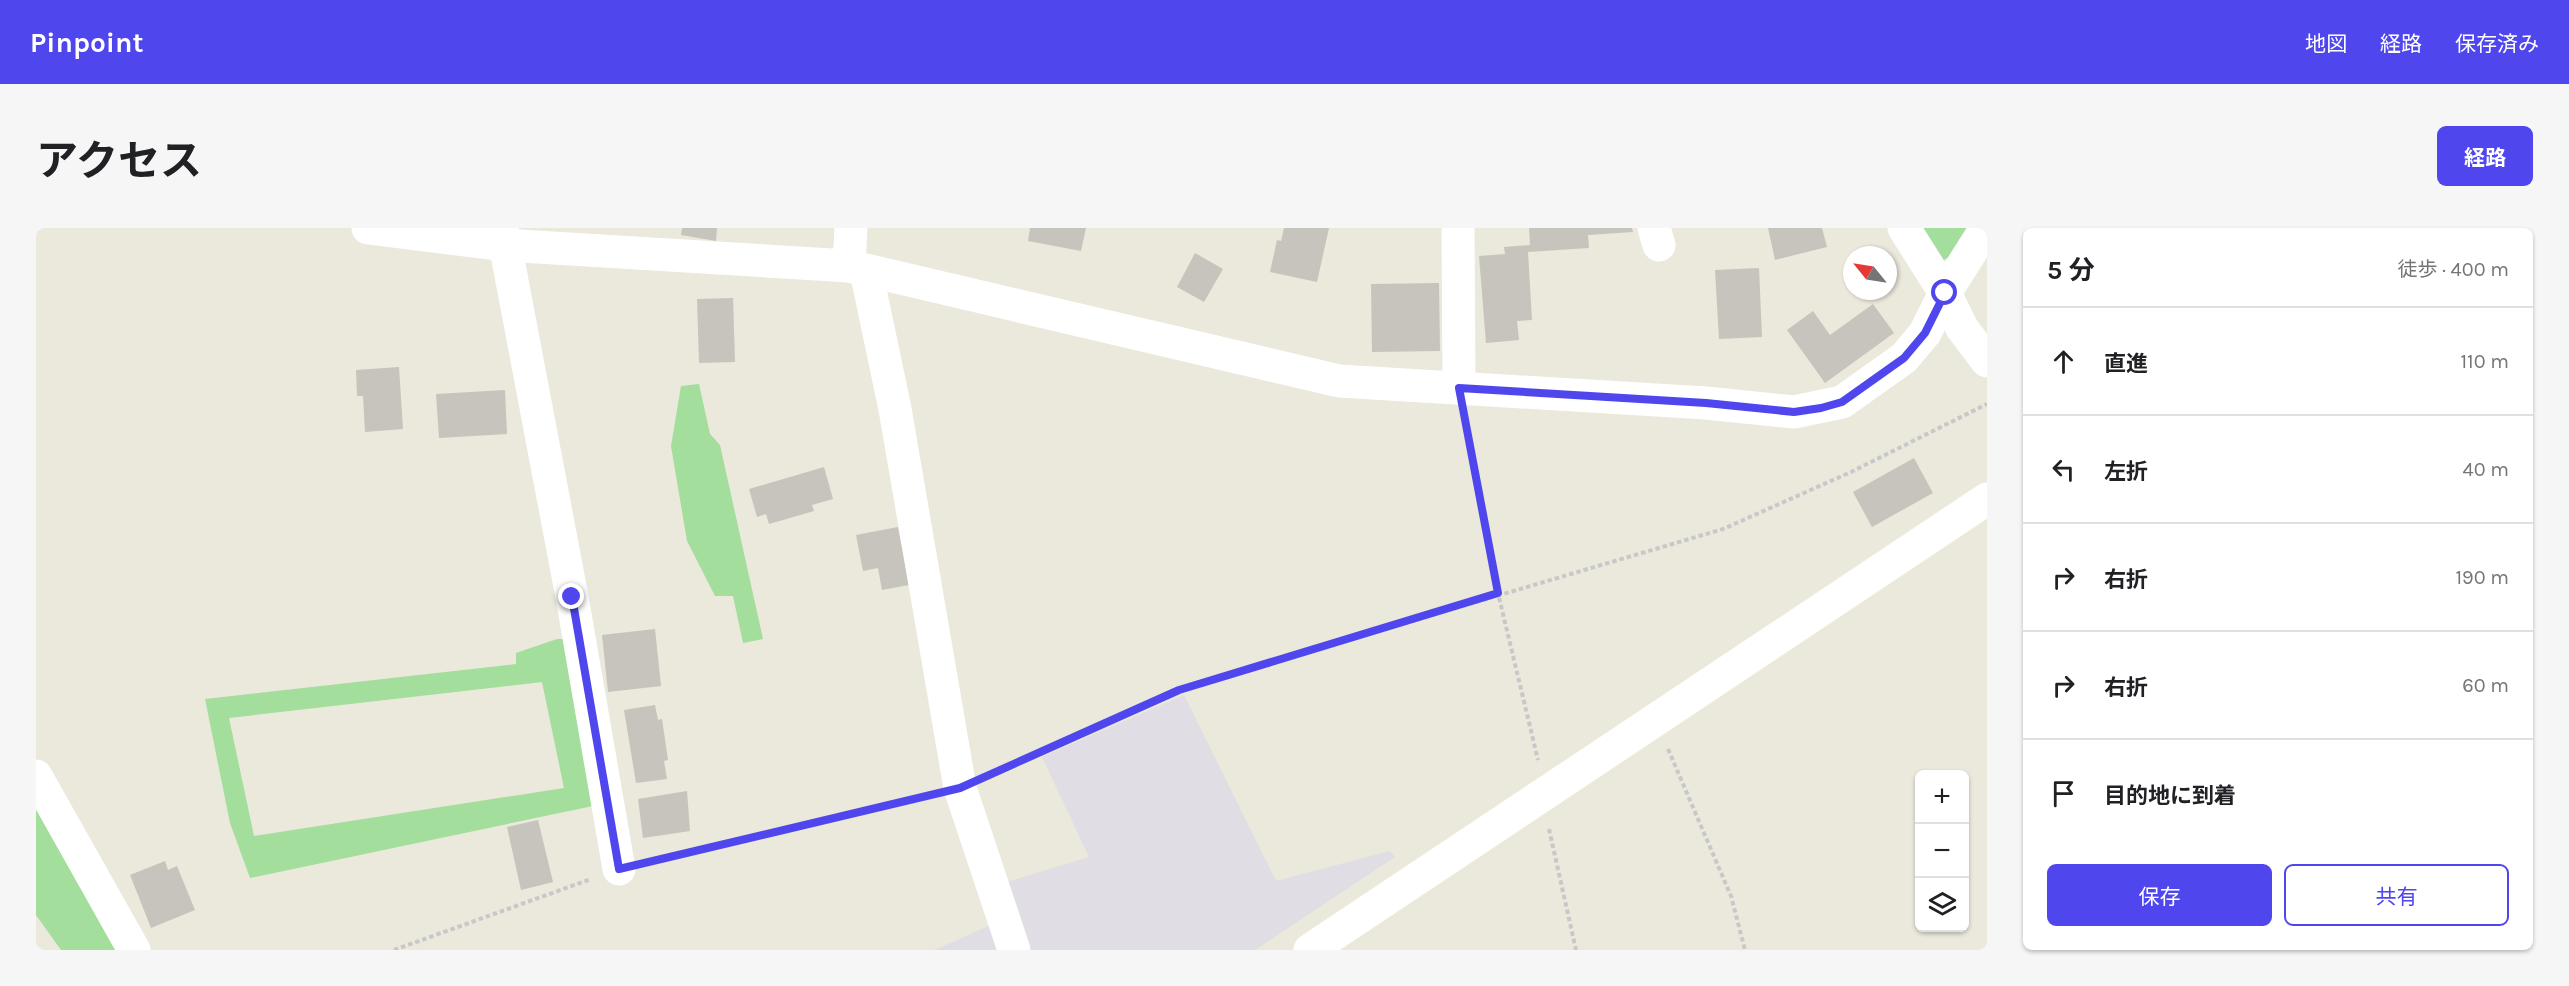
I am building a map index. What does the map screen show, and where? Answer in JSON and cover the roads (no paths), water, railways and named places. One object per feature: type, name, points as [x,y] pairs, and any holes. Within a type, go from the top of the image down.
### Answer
[{"type":"street","points":[[368,228],[504,237],[596,239],[858,268],[917,280],[1174,344],[1339,381],[1706,403],[1794,412],[1842,402],[1904,358],[1925,333],[1945,293],[1986,228]]},
{"type":"street","points":[[850,228],[858,268],[896,409],[960,788],[1014,950]]},
{"type":"street","points":[[1458,228],[1459,388]]},
{"type":"street","points":[[1904,228],[1945,293],[1962,328],[1987,361]]},
{"type":"street","points":[[504,237],[572,597],[619,869]]},
{"type":"street","points":[[1310,950],[1987,499]]},
{"type":"street","points":[[36,776],[134,950]]}]
